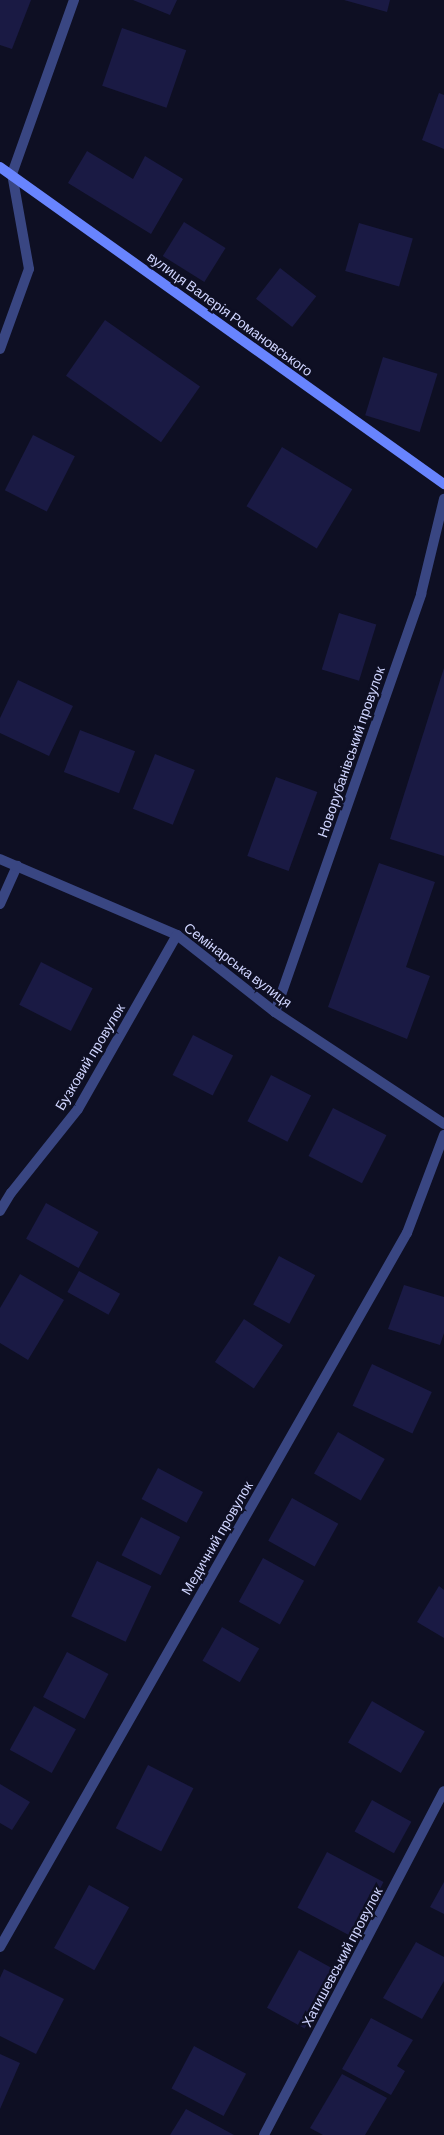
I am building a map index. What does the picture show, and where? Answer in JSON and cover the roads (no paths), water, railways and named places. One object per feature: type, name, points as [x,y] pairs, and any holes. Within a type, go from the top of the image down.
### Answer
[{"type":"street","points":[[0,349],[29,269],[12,174],[74,0]]},
{"type":"street","name":"вулиця Валерія Романовського","points":[[0,167],[444,484]]},
{"type":"street","name":"Новорубанівський провулок","points":[[275,1012],[421,594],[444,499]]},
{"type":"street","name":"Семінарська вулиця","points":[[0,858],[177,935],[275,1012],[444,1124]]},
{"type":"street","points":[[0,904],[17,866]]},
{"type":"street","name":"Бузковий провулок","points":[[0,1211],[10,1193],[78,1108],[177,935]]},
{"type":"street","name":"Медичний провулок","points":[[0,1947],[407,1233],[444,1135]]},
{"type":"street","name":"Хатишевський провулок","points":[[264,2135],[444,1791]]}]
